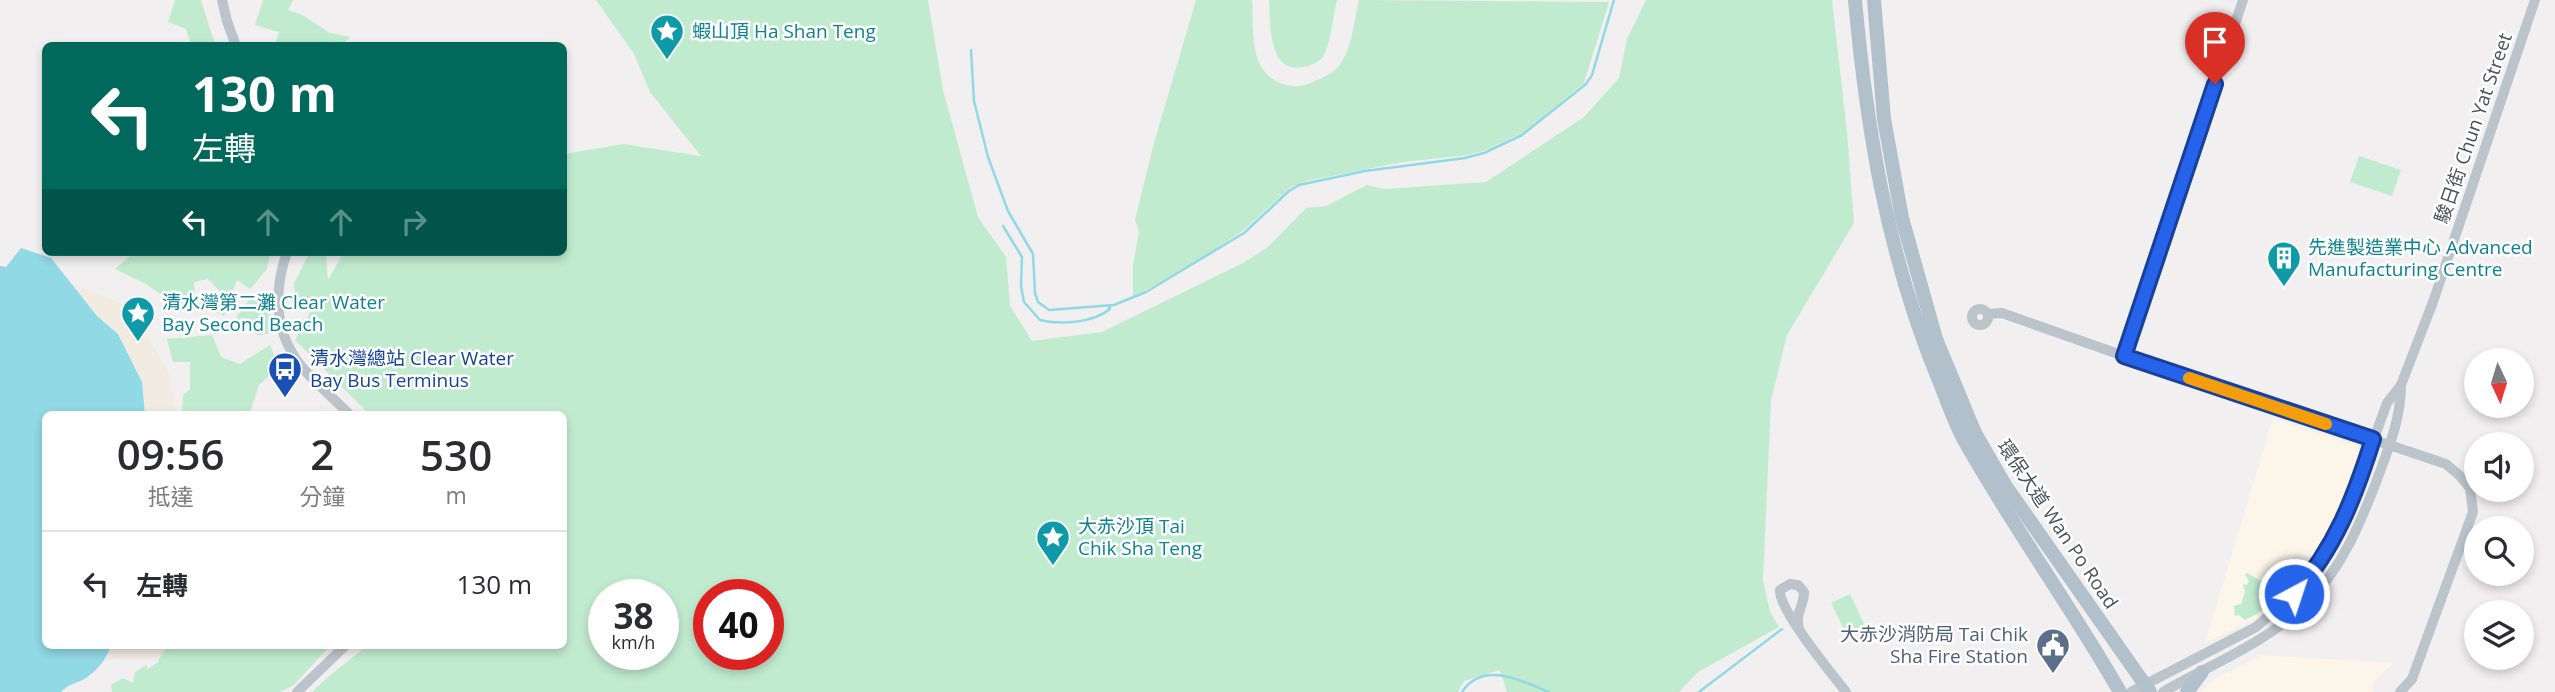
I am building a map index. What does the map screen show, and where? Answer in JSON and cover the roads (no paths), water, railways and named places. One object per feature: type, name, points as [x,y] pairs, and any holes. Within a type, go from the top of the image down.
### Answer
[{"type":"main road","name":"環保大道 Wan Po Road","points":[[1855,0],[1868,123],[1886,221],[1925,345],[1962,437],[2120,692]]},
{"type":"main road","name":"環保大道 Wan Po Road","points":[[1874,0],[1884,119],[1902,218],[1936,339],[1975,433],[2006,485],[2146,689]]},
{"type":"main road","points":[[2187,692],[2202,672]]},
{"type":"street","points":[[222,0],[235,42]]},
{"type":"street","points":[[2124,356],[2243,0]]},
{"type":"street","name":"駿日街 Chun Yat Street","points":[[2131,692],[2146,689],[2256,627],[2294,594],[2312,574],[2333,543],[2347,513],[2387,403],[2401,385],[2433,302],[2535,0]]},
{"type":"street","points":[[285,256],[278,291],[279,315],[285,337],[295,358],[346,411]]},
{"type":"street","points":[[1988,314],[2002,313],[2390,444],[2446,464],[2453,470],[2470,488],[2473,512],[2413,679],[2400,692]]},
{"type":"street","name":"駿日街 Chun Yat Street","points":[[2163,692],[2239,651],[2286,621],[2323,585],[2349,547],[2366,509],[2401,408],[2401,385]]},
{"type":"street","points":[[1799,628],[1846,692]]},
{"type":"street","points":[[297,692],[342,649]]},
{"type":"water","points":[[21,248],[51,258],[97,316],[118,334],[142,382],[145,411],[42,411],[42,649],[110,649],[94,671],[61,692],[0,692],[0,266],[6,267]]},
{"type":"waterway","points":[[971,50],[974,101],[988,157],[1008,211],[1033,254],[1038,302],[1049,310],[1114,305],[1146,292],[1244,233],[1299,185],[1365,171],[1465,158],[1484,153],[1522,135],[1586,84],[1592,75],[1614,0]]},
{"type":"waterway","points":[[1003,226],[1022,257],[1021,286],[1024,302],[1040,320],[1086,320],[1103,314],[1110,309],[1109,306]]},
{"type":"waterway","points":[[1699,692],[1782,629]]},
{"type":"waterway","points":[[1462,692],[1471,682],[1492,675],[1515,679],[1549,692]]},
{"type":"place","name":"蝦山頂 Ha Shan Teng","points":[[667,61]]},
{"type":"place","name":"先進製造業中心 Advanced Manufacturing Centre","points":[[2284,288]]},
{"type":"place","name":"清水灣第二灘 Clear Water Bay Second Beach","points":[[138,343]]},
{"type":"place","name":"清水灣總站 Clear Water Bay Bus Terminus","points":[[285,399]]},
{"type":"place","name":"大赤沙頂 Tai Chik Sha Teng","points":[[1053,567]]},
{"type":"place","name":"大赤沙消防局 Tai Chik Sha Fire Station","points":[[2053,675]]}]
